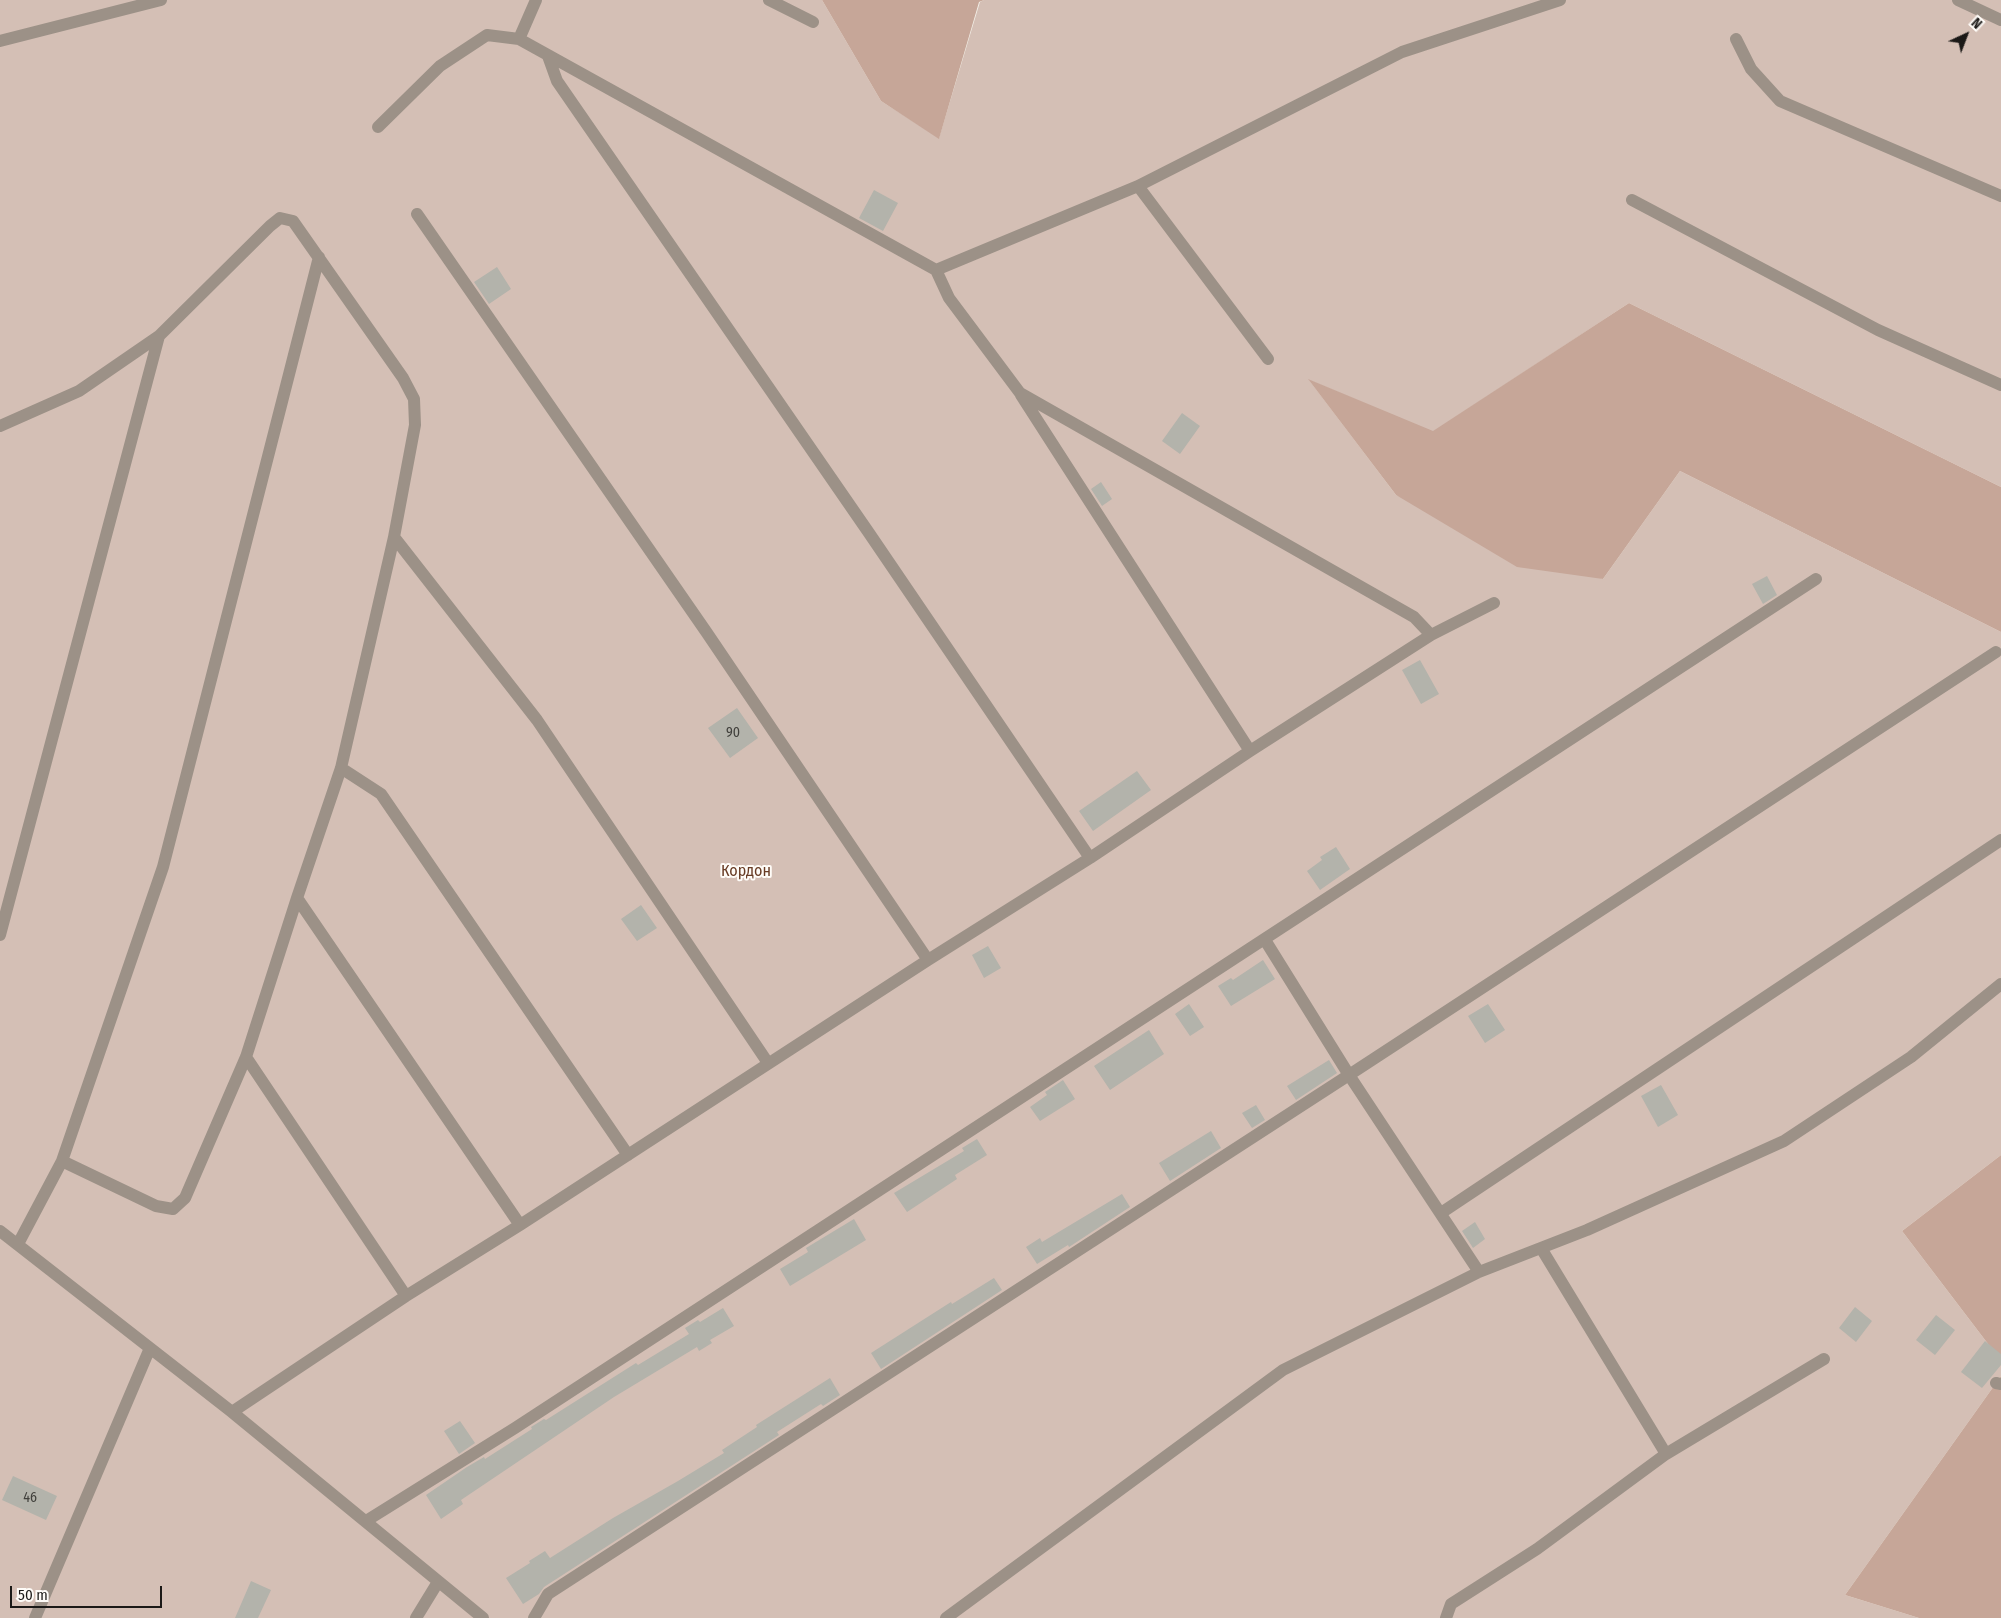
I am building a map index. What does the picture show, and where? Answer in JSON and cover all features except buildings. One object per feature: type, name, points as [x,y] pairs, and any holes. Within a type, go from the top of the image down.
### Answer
[{"type":"street","points":[[0,41],[161,0]]},
{"type":"street","points":[[519,39],[536,0]]},
{"type":"street","points":[[769,0],[813,22]]},
{"type":"street","points":[[936,270],[1138,186],[1402,52],[1560,0]]},
{"type":"street","points":[[1958,0],[2001,20]]},
{"type":"street","points":[[378,127],[440,66],[487,35],[519,39],[936,270],[949,298],[1020,393],[1250,751]]},
{"type":"street","points":[[1736,39],[1751,69],[1780,101],[2001,196]]},
{"type":"street","points":[[548,56],[557,81],[858,517],[1090,858]]},
{"type":"street","points":[[1138,186],[1268,360]]},
{"type":"street","points":[[1632,200],[1878,330],[2001,385]]},
{"type":"street","points":[[417,214],[707,633],[928,960]]},
{"type":"street","points":[[0,426],[79,391],[159,336],[280,218],[293,221],[403,378],[414,399],[415,425],[394,537],[341,768],[246,1057],[185,1198],[173,1209],[156,1206],[62,1162]]},
{"type":"street","points":[[18,1244],[62,1162],[163,867],[319,257]]},
{"type":"street","points":[[0,935],[159,336]]},
{"type":"street","points":[[1020,393],[1414,617],[1431,635]]},
{"type":"street","points":[[394,537],[536,720],[768,1063]]},
{"type":"street","points":[[366,1521],[524,1423],[1816,580]]},
{"type":"street","points":[[232,1412],[406,1296],[520,1225],[768,1063],[1090,858],[1250,751],[1431,635],[1494,603]]},
{"type":"street","points":[[534,1618],[548,1594],[1349,1075],[1996,652]]},
{"type":"street","points":[[341,768],[381,794],[628,1155]]},
{"type":"street","points":[[1441,1213],[2001,840]]},
{"type":"street","points":[[297,898],[520,1225]]},
{"type":"street","points":[[1266,940],[1349,1075],[1479,1272]]},
{"type":"street","points":[[946,1618],[1283,1370],[1479,1272],[1587,1230],[1784,1141],[1911,1057],[2001,984]]},
{"type":"street","points":[[246,1057],[406,1296]]},
{"type":"street","points":[[0,1231],[232,1412],[483,1618]]},
{"type":"street","points":[[1541,1248],[1666,1454]]},
{"type":"street","points":[[35,1618],[150,1348]]},
{"type":"street","points":[[1446,1618],[1452,1604],[1537,1549],[1666,1454],[1824,1359]]},
{"type":"street","points":[[416,1618],[438,1582]]},
{"type":"green space","name":"Кордон","points":[[0,0],[822,0],[881,101],[939,138],[980,2],[984,0],[2001,0],[2001,487],[1629,303],[1433,432],[1309,380],[1396,495],[1603,579],[1680,471],[2001,632],[2001,1155],[1902,1231],[2001,1361],[2001,1376],[1845,1595],[1919,1618],[0,1618]]},
{"type":"shaded area","points":[[822,0],[984,0],[979,2],[939,139],[881,101]]},
{"type":"shaded area","points":[[1629,303],[2001,487],[2001,632],[1680,471],[1603,579],[1517,567],[1396,495],[1308,379],[1433,431]]},
{"type":"shaded area","points":[[2001,1155],[2001,1361],[1902,1231]]},
{"type":"shaded area","points":[[2001,1376],[2001,1618],[1919,1618],[1845,1595]]}]
